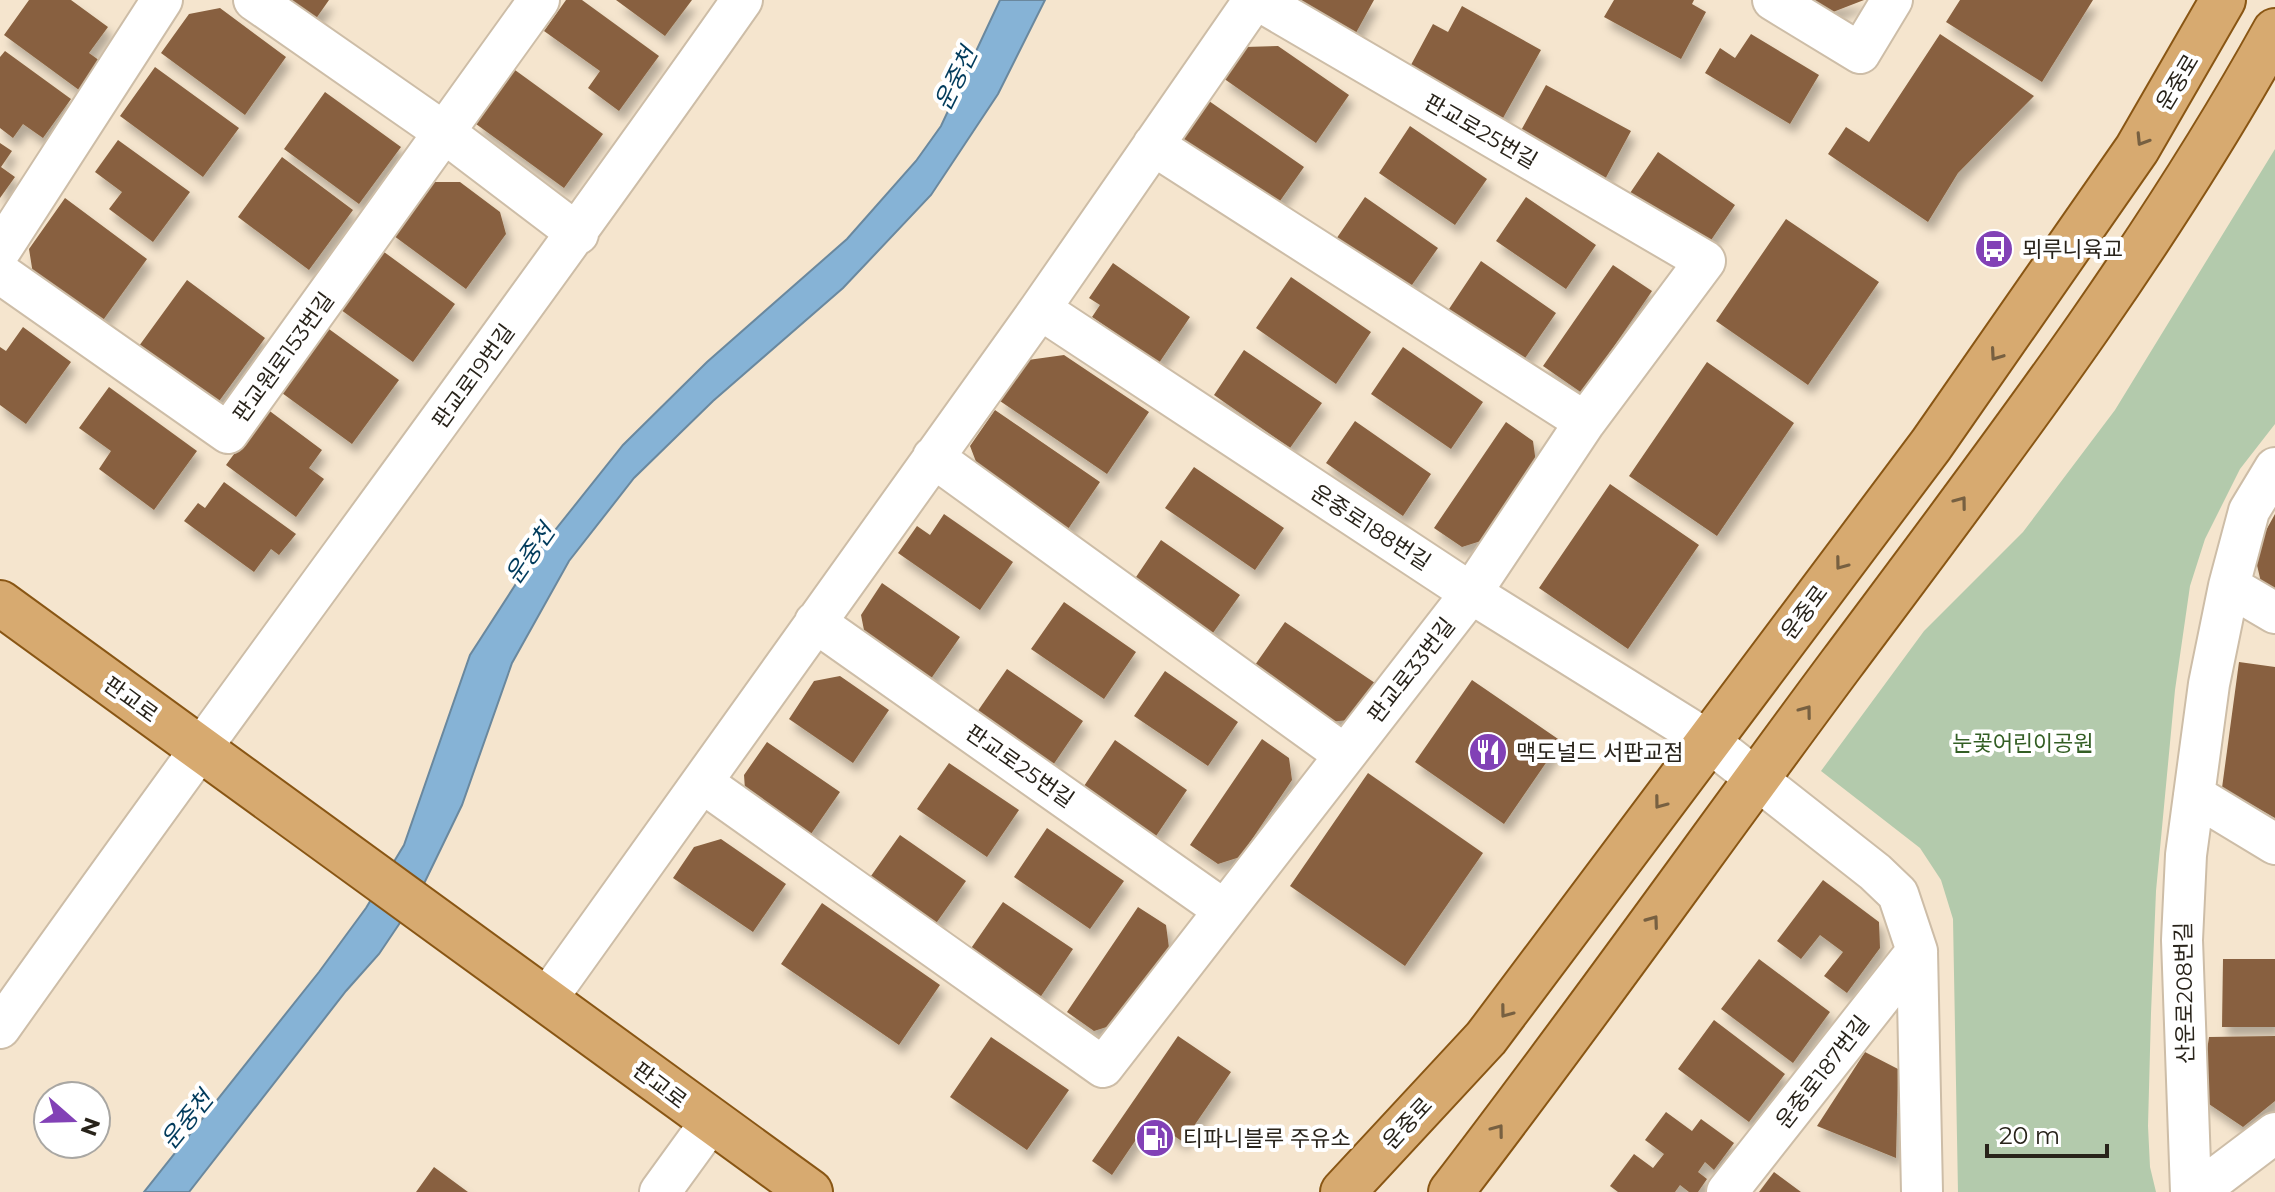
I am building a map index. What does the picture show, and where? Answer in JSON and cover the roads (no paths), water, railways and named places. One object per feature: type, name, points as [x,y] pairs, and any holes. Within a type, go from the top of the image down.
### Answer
[{"type":"main road","name":"운중로","points":[[1343,1192],[1486,1038],[1931,445],[2137,149],[2223,0]]},
{"type":"main road","points":[[1451,1192],[1560,1049],[2065,361],[2219,131],[2275,31]]},
{"type":"main road","name":"판교로","points":[[0,603],[710,1123],[810,1192]]},
{"type":"street","points":[[0,251],[162,0]]},
{"type":"street","points":[[254,0],[445,133],[578,234]]},
{"type":"street","name":"판교원로153번길","points":[[0,273],[228,433],[539,0]]},
{"type":"street","name":"판교로19번길","points":[[0,1028],[198,748],[578,234],[742,0]]},
{"type":"street","name":"판교로25번길","points":[[529,988],[703,783],[1256,0],[1705,261]]},
{"type":"street","points":[[1773,0],[1860,53],[1892,0]]},
{"type":"street","points":[[1153,145],[1585,422]]},
{"type":"street","name":"판교로33번길","points":[[703,783],[1103,1067],[1471,593],[1585,422],[1705,261]]},
{"type":"street","name":"운중로188번길","points":[[1040,309],[1471,593],[1707,740]]},
{"type":"street","points":[[933,457],[1345,755]]},
{"type":"street","name":"산운로208번길","points":[[2191,1192],[2182,940],[2194,795],[2209,684],[2229,586],[2249,511],[2275,468]]},
{"type":"street","points":[[2229,586],[2275,613]]},
{"type":"street","name":"판교로25번길","points":[[815,622],[1224,910]]},
{"type":"street","points":[[1707,740],[1875,872],[1898,894],[1917,951],[1922,1192]]},
{"type":"street","points":[[2194,795],[2275,844]]},
{"type":"street","name":"운중로187번길","points":[[1727,1192],[1917,951]]},
{"type":"street","points":[[660,1192],[710,1123]]},
{"type":"street","points":[[2197,1192],[2275,1133]]},
{"type":"water","points":[[1000,0],[1045,0],[998,94],[931,195],[843,288],[713,401],[634,478],[569,561],[512,663],[462,805],[418,896],[379,954],[346,991],[189,1192],[144,1192],[366,908],[404,845],[470,655],[532,559],[623,445],[707,362],[847,239],[916,161],[941,126]]},
{"type":"place","name":"뫼루니육교","points":[[1994,249]]},
{"type":"place","name":"맥도널드 서판교점","points":[[1488,752]]},
{"type":"place","name":"티파니블루 주유소","points":[[1155,1138]]},
{"type":"water label","name":"운중천","points":[[956,79]]},
{"type":"water label","name":"운중천","points":[[530,554]]},
{"type":"water label","name":"운중천","points":[[187,1120]]},
{"type":"park label","name":"눈꽃어린이공원","points":[[2023,743]]}]
